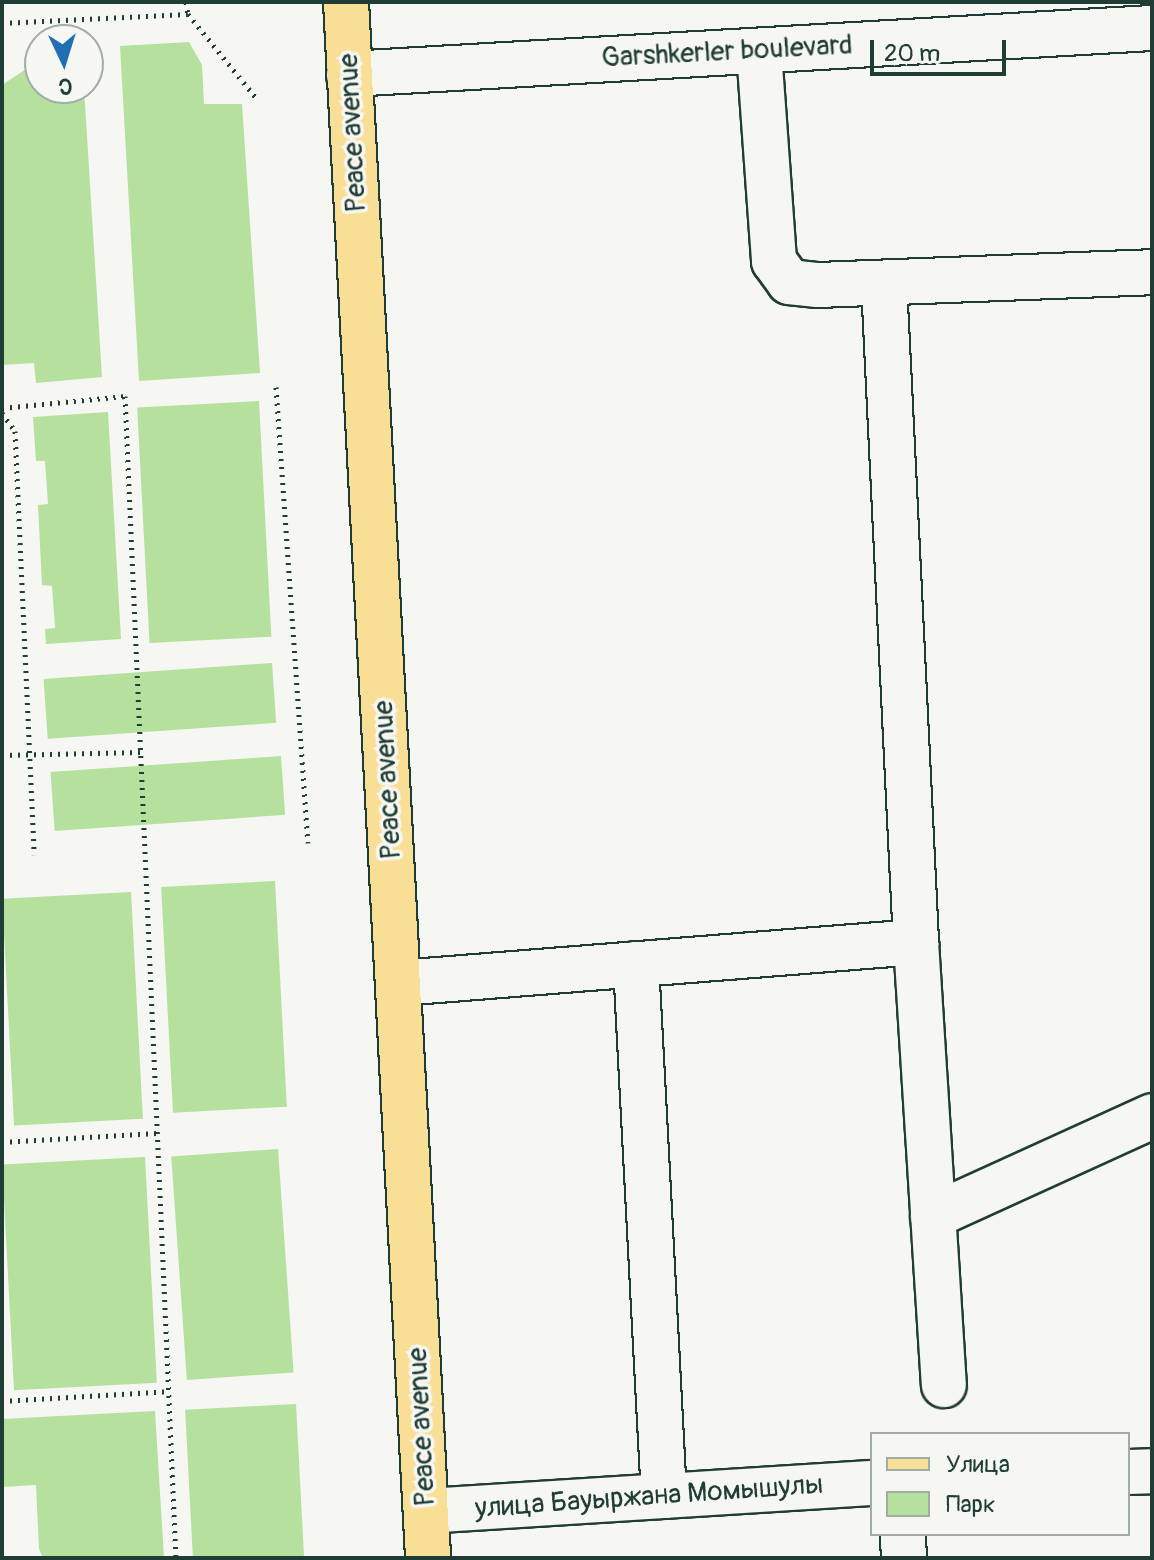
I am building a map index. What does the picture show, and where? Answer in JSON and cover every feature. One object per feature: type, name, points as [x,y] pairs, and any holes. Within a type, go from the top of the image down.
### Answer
[{"type":"main road","name":"Peace avenue","points":[[346,2],[428,1558]]},
{"type":"street","name":"Garshkerler boulevard","points":[[349,74],[1152,28]]},
{"type":"street","points":[[759,51],[774,261],[789,282],[884,283],[1152,272]]},
{"type":"street","points":[[884,283],[916,942],[944,1385]]},
{"type":"street","points":[[400,983],[916,942]]},
{"type":"street","points":[[636,964],[664,1496]]},
{"type":"street","points":[[933,1216],[1152,1116]]},
{"type":"street","points":[[1130,1472],[1152,1471]]},
{"type":"street","name":"улица Бауыржана Момышулы","points":[[426,1511],[870,1483]]},
{"type":"street","points":[[903,1536],[904,1558]]},
{"type":"path","points":[[186,2],[188,14],[257,99]]},
{"type":"path","points":[[2,23],[188,14]]},
{"type":"path","points":[[276,387],[308,843]]},
{"type":"path","points":[[34,855],[15,431],[2,410],[125,396],[176,1558]]},
{"type":"path","points":[[2,755],[142,752]]},
{"type":"path","points":[[2,1142],[157,1133]]},
{"type":"path","points":[[2,1401],[168,1391]]},
{"type":"green space","points":[[189,42],[202,65],[204,104],[242,104],[260,373],[139,381],[120,46]]},
{"type":"green space","points":[[24,71],[24,104],[85,104],[102,377],[36,383],[34,363],[2,365],[2,85]]},
{"type":"green space","points":[[259,401],[271,637],[150,643],[137,407]]},
{"type":"green space","points":[[108,412],[121,639],[46,644],[45,629],[55,628],[52,586],[42,585],[38,505],[48,504],[45,461],[36,461],[33,417]]},
{"type":"green space","points":[[272,663],[276,723],[48,739],[44,679]]},
{"type":"green space","points":[[281,756],[285,815],[55,831],[51,772]]},
{"type":"green space","points":[[275,881],[287,1107],[173,1113],[161,887]]},
{"type":"green space","points":[[131,892],[143,1119],[14,1125],[2,899]]},
{"type":"green space","points":[[278,1149],[294,1372],[187,1380],[171,1156]]},
{"type":"green space","points":[[145,1157],[157,1383],[14,1390],[2,1164]]},
{"type":"green space","points":[[296,1404],[304,1558],[193,1558],[185,1410]]},
{"type":"green space","points":[[155,1411],[164,1558],[43,1558],[39,1549],[36,1485],[2,1487],[2,1419]]}]
